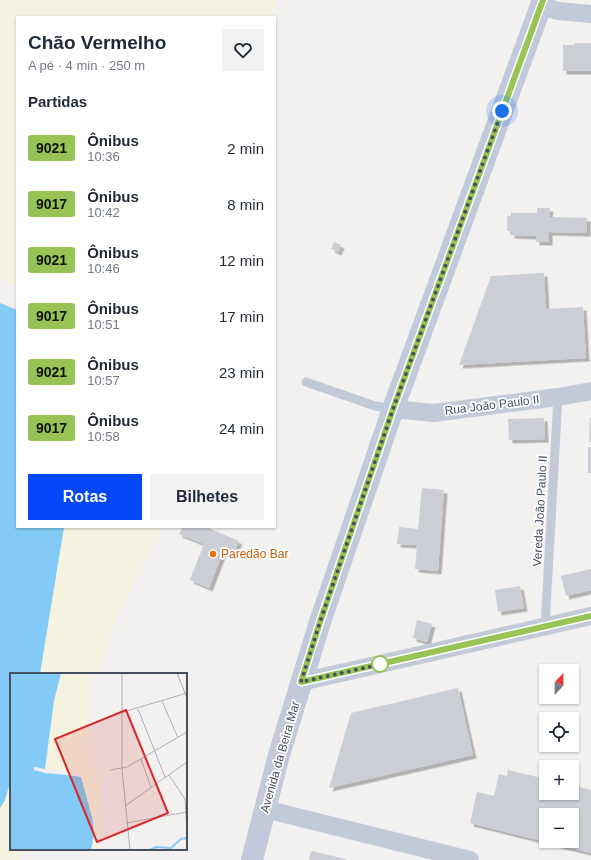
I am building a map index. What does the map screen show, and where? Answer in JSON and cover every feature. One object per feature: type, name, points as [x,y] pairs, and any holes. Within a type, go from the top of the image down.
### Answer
[{"type":"main road","name":"Avenida da Beira Mar","points":[[252,860],[301,682],[320,622],[393,409],[542,3]]},
{"type":"street","points":[[542,3],[558,11],[591,14]]},
{"type":"street","name":"Rua João Paulo II","points":[[393,409],[434,413],[558,397],[591,391]]},
{"type":"street","points":[[301,682],[591,616]]},
{"type":"street","points":[[265,809],[470,860]]},
{"type":"lane","points":[[306,382],[375,406],[393,409]]},
{"type":"lane","name":"Vereda João Paulo II","points":[[545,626],[558,397]]},
{"type":"sand","points":[[0,0],[277,0],[270,16],[16,16],[16,286],[0,277]]},
{"type":"sand","points":[[22,528],[160,528],[112,629],[104,657],[96,673],[10,673],[10,850],[26,850],[18,860],[0,860],[0,612]]},
{"type":"water","points":[[0,303],[16,310],[16,528],[64,528],[40,673],[10,673],[10,782],[5,800],[0,808]]},
{"type":"building","points":[[575,43],[591,43],[591,71],[563,71],[563,45],[574,45]]},
{"type":"building","points":[[537,208],[550,208],[549,217],[587,218],[587,233],[549,232],[549,242],[536,242],[536,236],[511,235],[511,231],[507,231],[507,216],[511,216],[511,213],[537,213]]},
{"type":"building","points":[[334,242],[341,245],[338,252],[331,249]]},
{"type":"building","points":[[544,273],[546,309],[583,307],[586,358],[459,365],[491,276]]},
{"type":"building","points":[[544,418],[545,439],[509,440],[508,419]]},
{"type":"building","points":[[590,418],[591,442],[589,442]]},
{"type":"building","points":[[588,447],[591,447],[591,473],[588,473]]},
{"type":"building","points":[[422,488],[444,490],[438,571],[415,569],[417,545],[397,544],[399,527],[418,529]]},
{"type":"building","points":[[182,528],[208,528],[239,541],[232,556],[223,552],[209,588],[190,580],[204,544],[179,534]]},
{"type":"building","points":[[591,569],[591,590],[566,596],[561,576]]},
{"type":"building","points":[[520,586],[524,608],[498,612],[495,590]]},
{"type":"building","points":[[417,620],[432,624],[427,642],[413,638]]},
{"type":"building","points":[[458,688],[473,755],[329,788],[351,713]]},
{"type":"building","points":[[508,770],[539,777],[539,800],[579,800],[579,787],[591,790],[591,853],[571,848],[579,848],[579,808],[539,808],[539,840],[470,823],[477,792],[494,796],[499,774],[507,776]]},
{"type":"building","points":[[311,851],[346,859],[346,860],[309,860]]},
{"type":"bus line","name":"9021","points":[[543,0],[393,409],[301,682],[591,616]]},
{"type":"place","name":"Paredão Bar","points":[[213,554]]},
{"type":"route","points":[[380,664],[382,664],[301,682],[393,409],[502,111]]}]
